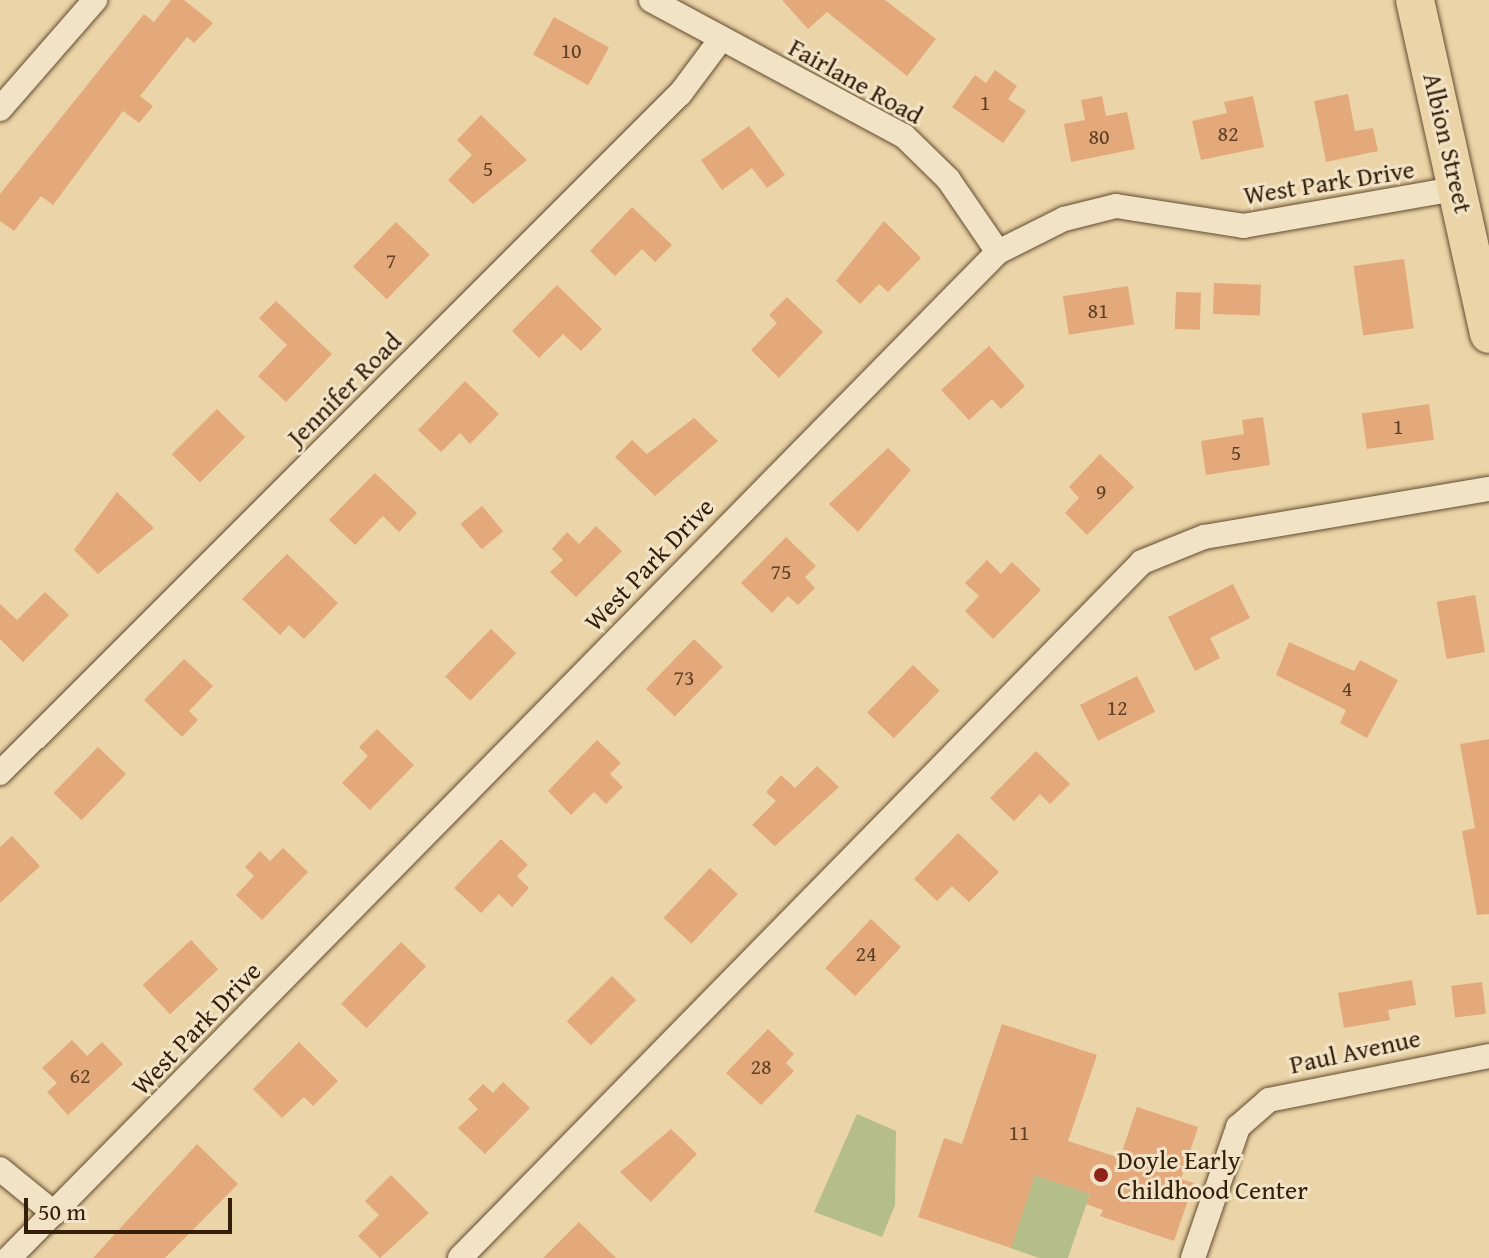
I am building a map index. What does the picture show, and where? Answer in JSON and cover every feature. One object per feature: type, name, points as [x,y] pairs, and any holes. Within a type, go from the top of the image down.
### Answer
[{"type":"main road","name":"Albion Street","points":[[1415,0],[1460,188],[1489,334]]},
{"type":"street","points":[[0,109],[95,0]]},
{"type":"street","name":"Fairlane Road","points":[[651,0],[904,136],[940,170],[998,252]]},
{"type":"street","name":"Jennifer Road","points":[[0,773],[680,94],[721,39]]},
{"type":"street","name":"West Park Drive","points":[[9,1258],[998,252],[1064,219],[1116,206],[1257,225],[1460,188]]},
{"type":"street","points":[[460,1258],[1142,562],[1204,537],[1489,489]]},
{"type":"street","name":"Paul Avenue","points":[[1193,1258],[1238,1127],[1289,1091],[1489,1056]]},
{"type":"street","points":[[0,1169],[54,1213]]},
{"type":"green space","points":[[857,1114],[896,1131],[895,1205],[882,1237],[814,1212]]},
{"type":"green space","points":[[1035,1175],[1090,1194],[1068,1258],[1040,1258],[1010,1248]]},
{"type":"building","points":[[171,0],[184,0],[213,23],[194,43],[187,37],[140,96],[153,106],[139,123],[123,111],[53,205],[41,196],[14,231],[0,221],[0,194],[144,14],[154,22]]},
{"type":"building","points":[[782,0],[885,0],[936,39],[907,76],[827,12],[808,29]]},
{"type":"building","points":[[554,17],[609,48],[588,85],[533,55]]},
{"type":"building","points":[[995,70],[1017,86],[1008,99],[1026,111],[1003,143],[952,107],[975,75],[986,83]]},
{"type":"building","points":[[1348,94],[1355,131],[1373,128],[1378,151],[1326,162],[1314,101]]},
{"type":"building","points":[[1102,96],[1106,116],[1127,112],[1135,149],[1071,162],[1064,124],[1085,120],[1081,100]]},
{"type":"building","points":[[1253,96],[1264,147],[1201,160],[1192,121],[1227,113],[1224,102]]},
{"type":"building","points":[[481,115],[527,160],[473,204],[448,180],[472,155],[457,140]]},
{"type":"building","points":[[749,126],[785,175],[767,188],[752,168],[722,190],[701,160]]},
{"type":"building","points":[[632,207],[672,245],[655,262],[642,249],[615,276],[590,251]]},
{"type":"building","points":[[884,221],[921,258],[888,292],[879,284],[860,304],[836,281]]},
{"type":"building","points":[[396,222],[430,255],[387,299],[353,267]]},
{"type":"building","points":[[1404,259],[1414,328],[1363,335],[1353,266]]},
{"type":"building","points":[[1214,283],[1261,285],[1260,316],[1213,314]]},
{"type":"building","points":[[557,285],[602,329],[581,351],[563,334],[539,358],[512,331]]},
{"type":"building","points":[[1128,286],[1134,325],[1069,335],[1063,296]]},
{"type":"building","points":[[1176,292],[1201,293],[1200,330],[1175,329]]},
{"type":"building","points":[[787,297],[823,332],[779,378],[751,350],[777,323],[769,315]]},
{"type":"building","points":[[276,301],[332,354],[286,402],[258,376],[287,345],[259,318]]},
{"type":"building","points":[[989,346],[1025,386],[1001,409],[992,399],[969,420],[941,390]]},
{"type":"building","points":[[465,381],[499,414],[470,444],[460,433],[441,452],[418,430]]},
{"type":"building","points":[[1429,404],[1434,440],[1367,449],[1362,413]]},
{"type":"building","points":[[217,409],[245,437],[200,483],[172,454]]},
{"type":"building","points":[[1263,417],[1270,465],[1206,475],[1201,441],[1244,434],[1242,420]]},
{"type":"building","points":[[694,418],[718,441],[655,496],[615,457],[632,440],[647,454]]},
{"type":"building","points":[[888,448],[911,470],[858,532],[829,504]]},
{"type":"building","points":[[1100,454],[1134,487],[1087,535],[1065,513],[1079,498],[1069,487]]},
{"type":"building","points":[[375,473],[417,513],[399,532],[383,516],[355,545],[329,520]]},
{"type":"building","points":[[117,492],[154,528],[98,574],[74,550]]},
{"type":"building","points":[[482,506],[503,531],[482,549],[461,524]]},
{"type":"building","points":[[596,526],[622,551],[576,597],[550,572],[563,560],[552,549],[567,532],[579,544]]},
{"type":"building","points":[[786,537],[816,566],[805,577],[815,588],[798,605],[788,596],[772,613],[741,583]]},
{"type":"building","points":[[287,554],[338,603],[304,639],[289,625],[280,635],[242,599]]},
{"type":"building","points":[[987,560],[1001,574],[1012,562],[1041,590],[993,639],[965,611],[979,596],[965,583]]},
{"type":"building","points":[[1233,584],[1250,618],[1210,638],[1220,658],[1195,671],[1168,617]]},
{"type":"building","points":[[45,592],[69,615],[23,662],[0,639],[0,604],[17,620]]},
{"type":"building","points":[[1475,595],[1485,652],[1447,659],[1437,602]]},
{"type":"building","points":[[491,629],[516,653],[470,701],[445,676]]},
{"type":"building","points":[[694,639],[723,667],[675,716],[646,689]]},
{"type":"building","points":[[1289,642],[1354,671],[1360,660],[1398,680],[1367,738],[1340,723],[1346,710],[1276,675]]},
{"type":"building","points":[[184,659],[213,686],[189,711],[198,720],[182,737],[144,700]]},
{"type":"building","points":[[913,665],[940,691],[894,738],[867,712]]},
{"type":"building","points":[[1137,676],[1155,712],[1098,741],[1080,705]]},
{"type":"building","points":[[377,729],[414,765],[370,810],[342,783],[368,756],[359,747]]},
{"type":"building","points":[[1489,739],[1489,914],[1477,915],[1462,831],[1475,828],[1460,744]]},
{"type":"building","points":[[597,740],[621,763],[610,774],[623,787],[606,804],[594,792],[571,815],[548,791]]},
{"type":"building","points":[[98,747],[126,774],[82,820],[54,793]]},
{"type":"building","points":[[1036,751],[1070,784],[1050,804],[1040,794],[1014,821],[990,798]]},
{"type":"building","points":[[817,766],[839,787],[775,846],[752,825],[776,801],[766,792],[781,775],[795,788]]},
{"type":"building","points":[[958,833],[999,872],[969,902],[952,886],[937,901],[914,879]]},
{"type":"building","points":[[12,836],[40,866],[0,903],[0,847]]},
{"type":"building","points":[[501,839],[528,865],[517,876],[529,888],[512,907],[499,894],[481,913],[454,888]]},
{"type":"building","points":[[283,848],[308,872],[262,920],[236,895],[254,876],[245,867],[260,851],[270,861]]},
{"type":"building","points":[[710,868],[738,894],[691,944],[664,918]]},
{"type":"building","points":[[871,919],[901,947],[855,996],[825,968]]},
{"type":"building","points":[[191,940],[218,969],[170,1014],[143,985]]},
{"type":"building","points":[[401,942],[426,966],[366,1028],[341,1004]]},
{"type":"building","points":[[612,976],[636,1000],[591,1045],[567,1021]]},
{"type":"building","points":[[1412,980],[1416,1005],[1388,1010],[1390,1020],[1344,1028],[1338,993]]},
{"type":"building","points":[[1482,982],[1486,1014],[1455,1018],[1451,986]]},
{"type":"building","points":[[1002,1024],[1097,1055],[1068,1141],[1120,1158],[1137,1107],[1198,1127],[1181,1179],[1194,1183],[1174,1241],[1100,1216],[1103,1210],[1086,1204],[1090,1194],[1035,1175],[1011,1248],[918,1217],[944,1138],[962,1144]]},
{"type":"building","points":[[768,1029],[794,1054],[786,1063],[794,1071],[761,1105],[726,1073]]},
{"type":"building","points":[[72,1040],[87,1056],[102,1042],[123,1064],[68,1115],[47,1092],[57,1083],[42,1068]]},
{"type":"building","points":[[299,1042],[338,1081],[313,1106],[304,1097],[282,1118],[253,1089]]},
{"type":"building","points":[[503,1082],[530,1108],[485,1154],[458,1128],[478,1109],[468,1099],[483,1084],[493,1093]]},
{"type":"building","points":[[671,1129],[697,1154],[651,1202],[620,1172]]},
{"type":"building","points":[[197,1144],[238,1184],[165,1258],[93,1258]]},
{"type":"building","points":[[391,1175],[429,1213],[380,1258],[358,1236],[379,1215],[365,1201]]},
{"type":"building","points":[[579,1222],[616,1258],[543,1258]]},
{"type":"place","name":"Doyle Early Childhood Center","points":[[1101,1175]]}]
